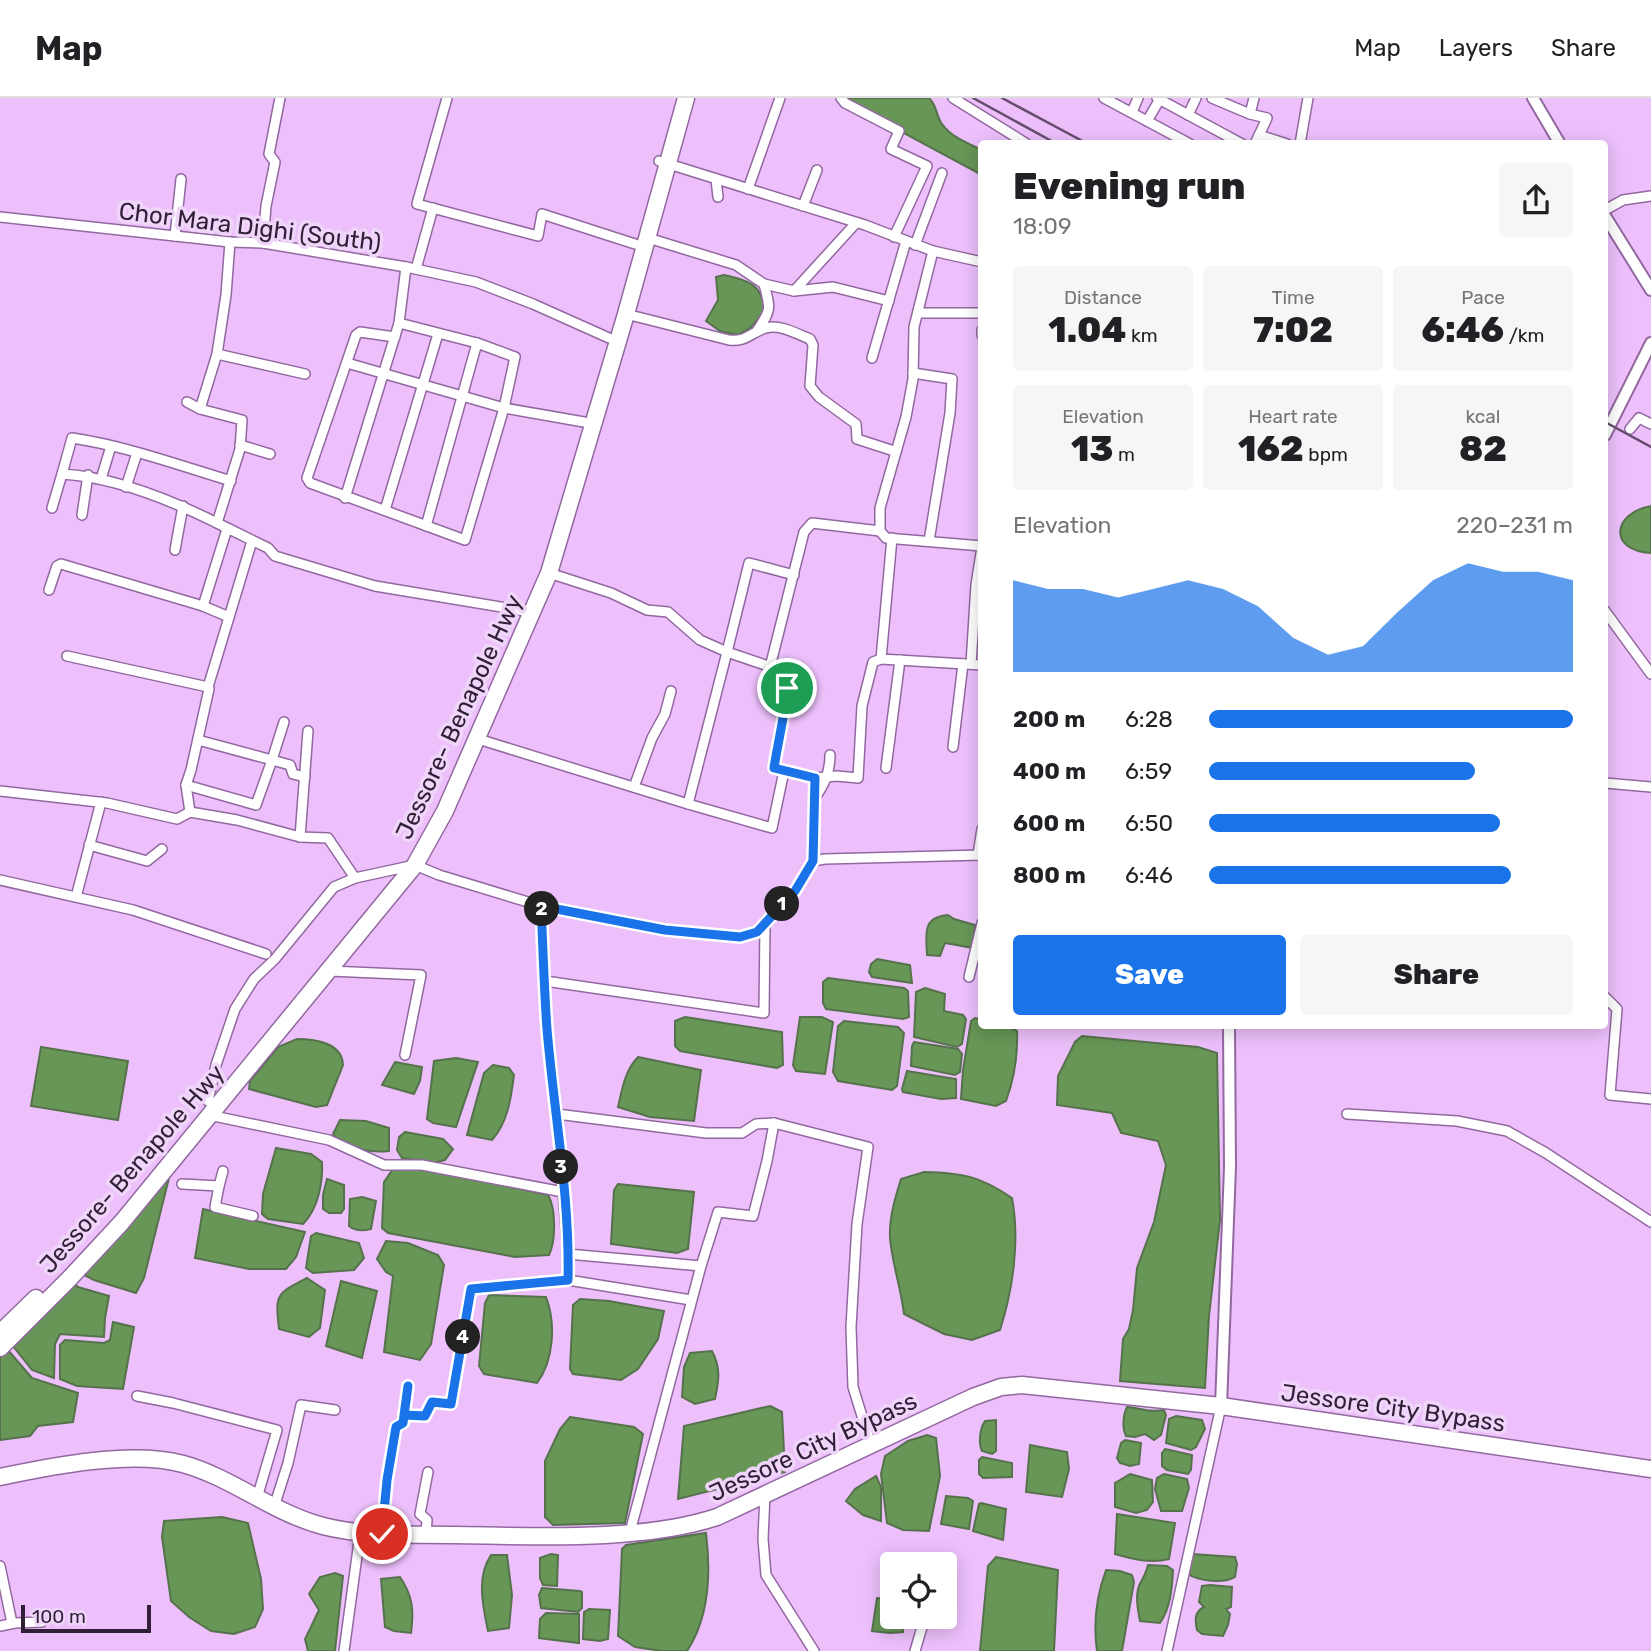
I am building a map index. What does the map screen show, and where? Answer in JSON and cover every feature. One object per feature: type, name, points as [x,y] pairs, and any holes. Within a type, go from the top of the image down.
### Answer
[{"type":"highway","name":"Jessore- Benapole Hwy","points":[[664,163],[677,98]]},
{"type":"highway","name":"Jessore- Benapole Hwy","points":[[0,1333],[93,1239],[330,971],[376,911],[445,811],[549,573],[626,314],[642,241],[664,163],[687,98]]},
{"type":"highway","name":"Jessore- Benapole Hwy","points":[[0,1348],[122,1222],[209,1108],[407,866],[525,611],[560,509],[608,338],[642,241]]},
{"type":"highway","name":"Jessore City Bypass","points":[[0,1477],[129,1457],[159,1459],[184,1464],[297,1518],[360,1534],[515,1536],[630,1532],[702,1522],[728,1513],[973,1397],[1001,1387],[1022,1385],[1221,1406],[1651,1469]]},
{"type":"street","points":[[263,243],[275,162],[269,154],[280,98]]},
{"type":"street","points":[[447,98],[417,204],[538,236],[542,214],[736,265],[764,284],[794,291],[833,287],[889,301]]},
{"type":"street","points":[[748,189],[779,98]]},
{"type":"street","points":[[841,98],[845,103],[899,131],[891,149],[927,166],[894,237]]},
{"type":"street","points":[[953,98],[1021,140]]},
{"type":"street","points":[[1104,98],[1183,140]]},
{"type":"street","points":[[1132,112],[1138,98]]},
{"type":"street","points":[[1188,115],[1196,98]]},
{"type":"street","points":[[1250,114],[1254,98]]},
{"type":"street","points":[[1301,140],[1308,98]]},
{"type":"street","points":[[1533,98],[1558,140]]},
{"type":"street","points":[[1147,121],[1158,99],[1235,140]]},
{"type":"street","points":[[1218,99],[1250,114],[1267,118],[1257,139]]},
{"type":"street","points":[[664,163],[856,223],[933,251],[978,261]]},
{"type":"street","points":[[803,206],[817,170]]},
{"type":"street","points":[[872,358],[889,301],[942,173]]},
{"type":"street","points":[[175,236],[181,179]]},
{"type":"street","points":[[716,179],[718,197]]},
{"type":"street","points":[[1608,208],[1623,200],[1651,196]]},
{"type":"street","points":[[345,498],[400,323],[411,268],[433,208]]},
{"type":"street","name":"Chor Mara Dighi (South)","points":[[0,217],[230,242],[263,243],[411,268],[476,282],[608,338]]},
{"type":"street","points":[[1608,221],[1651,290]]},
{"type":"street","points":[[794,291],[856,223]]},
{"type":"street","points":[[200,409],[218,354],[230,242]]},
{"type":"street","points":[[933,251],[915,327],[913,373],[906,417],[894,451],[880,508],[880,531],[886,538],[978,547]]},
{"type":"street","points":[[756,333],[768,317],[764,284]]},
{"type":"street","points":[[918,313],[978,313]]},
{"type":"street","points":[[626,314],[729,340],[740,341],[767,327],[780,328],[810,339],[813,345],[810,386],[818,397],[856,424],[857,439],[894,451]]},
{"type":"street","points":[[395,337],[359,332],[307,481],[345,498],[466,540],[515,357],[477,343],[400,323]]},
{"type":"street","points":[[385,510],[438,334]]},
{"type":"street","points":[[426,526],[477,343]]},
{"type":"street","points":[[1608,430],[1651,343]]},
{"type":"street","points":[[218,354],[305,374]]},
{"type":"street","points":[[347,363],[503,408],[584,422]]},
{"type":"street","points":[[913,373],[951,379],[950,413],[929,541]]},
{"type":"street","points":[[187,402],[200,409],[242,420],[240,445],[218,523]]},
{"type":"street","points":[[1630,429],[1639,418],[1651,424]]},
{"type":"street","points":[[52,508],[72,438],[137,453],[231,481]]},
{"type":"street","points":[[240,445],[270,454]]},
{"type":"street","points":[[101,479],[111,446]]},
{"type":"street","points":[[126,487],[137,453]]},
{"type":"street","points":[[62,474],[88,475],[183,506],[268,548],[275,556],[375,586],[525,611]]},
{"type":"street","points":[[82,515],[88,475]]},
{"type":"street","points":[[175,550],[183,506]]},
{"type":"street","points":[[770,667],[804,531],[812,523],[880,531]]},
{"type":"street","points":[[203,606],[227,528]]},
{"type":"street","points":[[881,659],[892,538]]},
{"type":"street","points":[[67,656],[208,687],[252,541]]},
{"type":"street","points":[[688,804],[749,563],[794,575]]},
{"type":"street","points":[[50,590],[57,566],[61,564],[203,606],[229,617]]},
{"type":"street","points":[[953,747],[978,572]]},
{"type":"street","points":[[549,573],[611,593],[647,611],[668,612],[700,640],[770,667],[788,678],[800,679]]},
{"type":"street","points":[[1608,615],[1651,674]]},
{"type":"street","points":[[788,678],[785,711],[779,726],[774,768],[815,778],[858,778],[862,706],[873,662],[881,659],[978,665]]},
{"type":"street","points":[[886,768],[900,660]]},
{"type":"street","points":[[190,812],[186,785],[209,689]]},
{"type":"street","points":[[634,787],[652,738],[665,714],[671,691]]},
{"type":"street","points":[[186,785],[256,805],[284,722]]},
{"type":"street","points":[[300,837],[308,731]]},
{"type":"street","points":[[478,739],[772,828],[784,771]]},
{"type":"street","points":[[198,740],[290,765],[293,774],[305,777]]},
{"type":"street","points":[[814,799],[823,787],[830,767],[830,755]]},
{"type":"street","points":[[563,1192],[422,1165],[384,1165],[329,1140],[209,1108],[216,1065],[235,1009],[254,979],[275,959],[334,887],[355,878],[407,866],[541,906],[665,930],[740,937],[757,932],[795,891],[813,861],[815,778]]},
{"type":"street","points":[[1608,783],[1651,787]]},
{"type":"street","points":[[0,791],[101,802],[177,819],[190,812],[237,820],[300,837],[328,838],[355,878]]},
{"type":"street","points":[[76,897],[101,802]]},
{"type":"street","points":[[89,845],[147,861],[162,849]]},
{"type":"street","points":[[813,861],[978,855]]},
{"type":"street","points":[[0,880],[133,910],[266,954]]},
{"type":"street","points":[[541,906],[547,1029],[557,1114],[568,1280]]},
{"type":"street","points":[[545,981],[764,1013],[765,923]]},
{"type":"street","points":[[969,976],[978,939]]},
{"type":"street","points":[[330,971],[421,975],[405,1055]]},
{"type":"street","points":[[1608,1000],[1617,1009],[1610,1095],[1651,1098]]},
{"type":"street","points":[[1167,1651],[1221,1406],[1230,1167],[1229,1029]]},
{"type":"street","points":[[557,1114],[706,1133],[742,1133],[756,1124],[774,1123],[868,1147],[857,1224],[851,1327],[853,1388],[871,1445]]},
{"type":"street","points":[[1347,1114],[1457,1121],[1507,1131],[1546,1153],[1651,1222]]},
{"type":"street","points":[[630,1532],[691,1300],[718,1212],[753,1216],[774,1123]]},
{"type":"street","points":[[223,1171],[215,1208],[253,1216]]},
{"type":"street","points":[[181,1184],[219,1186]]},
{"type":"street","points":[[568,1254],[701,1266]]},
{"type":"street","points":[[382,1534],[396,1427],[403,1423],[404,1410],[408,1386],[404,1415],[425,1416],[432,1402],[451,1404],[471,1289],[568,1280],[691,1300]]},
{"type":"street","points":[[137,1396],[294,1434]]},
{"type":"street","points":[[274,1507],[301,1405],[335,1410]]},
{"type":"street","points":[[257,1498],[277,1430]]},
{"type":"street","points":[[426,1535],[427,1520],[420,1514],[428,1472]]},
{"type":"street","points":[[765,1494],[762,1539],[766,1575],[814,1651]]},
{"type":"street","points":[[344,1651],[360,1534]]},
{"type":"street","points":[[0,1566],[12,1623]]},
{"type":"street","points":[[0,1626],[42,1622]]},
{"type":"street","points":[[915,1651],[921,1629]]},
{"type":"shaded area","points":[[846,98],[929,98],[946,129],[960,140],[978,148],[978,173],[898,130],[876,114],[853,106]]},
{"type":"shaded area","points":[[724,275],[753,285],[761,295],[763,303],[765,312],[750,328],[738,335],[720,331],[706,321],[718,300],[716,277]]},
{"type":"shaded area","points":[[1651,506],[1651,553],[1637,551],[1627,546],[1620,531],[1628,516]]},
{"type":"shaded area","points":[[948,915],[975,925],[973,948],[945,943],[940,956],[927,955],[927,928],[934,919]]},
{"type":"shaded area","points":[[877,959],[910,965],[912,983],[872,977],[869,972],[871,964]]},
{"type":"shaded area","points":[[828,978],[904,988],[908,991],[909,1017],[903,1019],[826,1009],[823,1003],[823,982]]},
{"type":"shaded area","points":[[925,988],[945,994],[944,1011],[963,1015],[966,1019],[962,1044],[957,1047],[914,1037],[916,992]]},
{"type":"shaded area","points":[[685,1017],[782,1032],[783,1065],[777,1068],[680,1051],[675,1046],[675,1021]]},
{"type":"shaded area","points":[[800,1017],[822,1017],[833,1022],[825,1074],[796,1071],[793,1065]]},
{"type":"shaded area","points":[[978,1019],[978,1029],[1017,1031],[1011,1084],[1006,1101],[996,1106],[961,1099],[971,1021]]},
{"type":"shaded area","points":[[844,1021],[898,1027],[904,1033],[897,1086],[892,1090],[838,1081],[833,1072],[838,1026]]},
{"type":"shaded area","points":[[1082,1036],[1198,1047],[1217,1053],[1220,1220],[1209,1316],[1205,1388],[1120,1381],[1123,1339],[1129,1329],[1133,1310],[1137,1268],[1154,1222],[1166,1165],[1158,1141],[1121,1133],[1112,1113],[1057,1105],[1058,1076],[1075,1042]]},
{"type":"shaded area","points":[[297,1039],[327,1044],[342,1058],[343,1065],[327,1105],[316,1107],[249,1089],[250,1081],[278,1047]]},
{"type":"shaded area","points":[[914,1042],[958,1049],[962,1054],[960,1072],[955,1075],[911,1066]]},
{"type":"shaded area","points":[[41,1047],[128,1061],[118,1120],[31,1106]]},
{"type":"shaded area","points":[[638,1057],[701,1070],[694,1121],[650,1117],[618,1107],[627,1074]]},
{"type":"shaded area","points":[[456,1058],[478,1062],[456,1127],[433,1123],[427,1119],[434,1061]]},
{"type":"shaded area","points":[[395,1062],[422,1067],[414,1094],[382,1085]]},
{"type":"shaded area","points":[[493,1065],[509,1068],[514,1075],[505,1118],[492,1140],[467,1135],[484,1073]]},
{"type":"shaded area","points":[[907,1071],[956,1079],[956,1098],[941,1099],[903,1092]]},
{"type":"shaded area","points":[[340,1120],[366,1121],[389,1128],[389,1151],[367,1150],[343,1143],[333,1134]]},
{"type":"shaded area","points":[[405,1132],[443,1139],[453,1149],[445,1160],[432,1163],[402,1158],[397,1150],[399,1137]]},
{"type":"shaded area","points":[[276,1148],[311,1154],[322,1162],[318,1195],[303,1224],[268,1219],[262,1214],[263,1194]]},
{"type":"shaded area","points":[[395,1166],[438,1171],[548,1195],[553,1208],[554,1225],[549,1255],[515,1257],[388,1233],[382,1228],[384,1182]]},
{"type":"shaded area","points":[[924,1172],[971,1177],[1012,1198],[1014,1265],[1000,1330],[972,1340],[944,1334],[904,1314],[891,1247],[891,1216],[901,1179]]},
{"type":"shaded area","points":[[170,1174],[144,1278],[136,1293],[84,1275]]},
{"type":"shaded area","points":[[327,1179],[344,1185],[344,1209],[341,1213],[329,1213],[323,1209]]},
{"type":"shaded area","points":[[618,1184],[694,1192],[688,1249],[677,1253],[611,1244],[614,1190]]},
{"type":"shaded area","points":[[362,1197],[376,1201],[371,1229],[354,1229],[349,1226],[350,1199]]},
{"type":"shaded area","points":[[203,1209],[305,1232],[296,1257],[286,1269],[249,1269],[195,1258]]},
{"type":"shaded area","points":[[316,1233],[359,1243],[364,1258],[354,1270],[313,1273],[306,1268],[311,1236]]},
{"type":"shaded area","points":[[386,1241],[408,1243],[438,1255],[444,1265],[431,1344],[420,1360],[384,1352],[393,1276],[386,1272],[377,1259]]},
{"type":"shaded area","points":[[307,1278],[325,1290],[320,1328],[309,1337],[279,1329],[277,1309],[283,1292]]},
{"type":"shaded area","points":[[72,1281],[78,1287],[109,1296],[104,1337],[60,1334],[55,1344],[54,1378],[32,1370],[13,1346]]},
{"type":"shaded area","points":[[341,1281],[377,1291],[362,1358],[326,1346]]},
{"type":"shaded area","points":[[489,1295],[546,1297],[551,1318],[552,1341],[547,1364],[537,1383],[484,1374],[479,1366],[485,1303]]},
{"type":"shaded area","points":[[580,1299],[609,1301],[664,1311],[658,1339],[638,1369],[621,1380],[573,1374],[570,1369],[573,1305]]},
{"type":"shaded area","points":[[113,1322],[134,1327],[123,1389],[77,1386],[60,1379],[60,1345],[65,1340],[104,1343],[110,1340]]},
{"type":"shaded area","points":[[7,1349],[32,1378],[78,1393],[73,1422],[38,1426],[30,1436],[0,1440],[0,1355]]},
{"type":"shaded area","points":[[712,1351],[718,1374],[715,1399],[695,1404],[682,1397],[684,1367],[690,1353]]},
{"type":"shaded area","points":[[770,1406],[782,1412],[785,1472],[678,1499],[684,1426]]},
{"type":"shaded area","points":[[1127,1407],[1149,1411],[1164,1410],[1166,1415],[1161,1435],[1154,1440],[1145,1434],[1126,1436],[1124,1422]]},
{"type":"shaded area","points":[[1176,1416],[1202,1420],[1205,1429],[1196,1447],[1191,1450],[1166,1443],[1169,1419]]},
{"type":"shaded area","points":[[570,1417],[634,1427],[643,1434],[625,1523],[553,1525],[545,1517],[545,1461],[560,1429]]},
{"type":"shaded area","points":[[996,1420],[996,1451],[992,1454],[982,1451],[980,1436],[985,1421]]},
{"type":"shaded area","points":[[927,1435],[936,1438],[940,1476],[929,1531],[903,1530],[887,1523],[881,1474],[885,1456],[908,1441]]},
{"type":"shaded area","points":[[1125,1440],[1141,1443],[1139,1464],[1130,1466],[1120,1463],[1117,1458],[1121,1443]]},
{"type":"shaded area","points":[[1030,1445],[1067,1452],[1069,1469],[1062,1497],[1026,1492]]},
{"type":"shaded area","points":[[1165,1449],[1192,1455],[1191,1470],[1188,1474],[1167,1470],[1162,1466],[1162,1453]]},
{"type":"shaded area","points":[[982,1457],[1012,1463],[1012,1477],[983,1478],[979,1474],[979,1460]]},
{"type":"shaded area","points":[[1130,1474],[1152,1480],[1153,1502],[1147,1510],[1136,1513],[1115,1507],[1115,1483]]},
{"type":"shaded area","points":[[1164,1474],[1187,1479],[1189,1488],[1182,1511],[1161,1511],[1155,1489],[1157,1478]]},
{"type":"shaded area","points":[[876,1476],[881,1487],[881,1521],[863,1515],[846,1501],[855,1489]]},
{"type":"shaded area","points":[[946,1496],[973,1501],[969,1529],[941,1524]]},
{"type":"shaded area","points":[[981,1503],[1006,1509],[1003,1540],[973,1531]]},
{"type":"shaded area","points":[[1117,1514],[1175,1523],[1169,1559],[1148,1561],[1115,1554]]},
{"type":"shaded area","points":[[222,1517],[248,1523],[261,1579],[263,1609],[255,1627],[234,1634],[211,1631],[171,1601],[162,1537],[164,1521]]},
{"type":"shaded area","points":[[706,1533],[707,1594],[695,1638],[687,1651],[635,1647],[618,1636],[622,1549],[626,1545]]},
{"type":"shaded area","points":[[551,1554],[558,1555],[557,1586],[543,1585],[540,1578],[540,1558]]},
{"type":"shaded area","points":[[1192,1554],[1235,1557],[1235,1577],[1218,1581],[1204,1580],[1188,1574]]},
{"type":"shaded area","points":[[491,1555],[507,1555],[512,1595],[509,1628],[488,1631],[482,1582]]},
{"type":"shaded area","points":[[996,1557],[1058,1570],[1054,1651],[980,1651],[988,1566]]},
{"type":"shaded area","points":[[1148,1565],[1167,1566],[1173,1570],[1169,1604],[1160,1623],[1140,1621],[1137,1594]]},
{"type":"shaded area","points":[[1106,1570],[1132,1575],[1134,1582],[1122,1651],[1097,1651],[1096,1610]]},
{"type":"shaded area","points":[[335,1573],[343,1576],[335,1651],[308,1651],[305,1639],[319,1610],[309,1594],[320,1577]]},
{"type":"shaded area","points":[[400,1577],[412,1604],[411,1633],[385,1627],[381,1579]]},
{"type":"shaded area","points":[[1202,1586],[1232,1587],[1231,1607],[1226,1609],[1230,1614],[1228,1625],[1223,1636],[1202,1634],[1197,1630],[1196,1617],[1198,1611],[1204,1607],[1199,1602]]},
{"type":"shaded area","points":[[542,1588],[582,1592],[582,1608],[578,1612],[541,1608],[539,1595]]},
{"type":"shaded area","points":[[877,1598],[880,1598],[880,1629],[903,1629],[903,1632],[872,1631]]},
{"type":"shaded area","points":[[589,1609],[610,1610],[608,1639],[583,1639],[584,1612]]},
{"type":"shaded area","points":[[546,1613],[579,1614],[579,1643],[539,1638],[540,1619]]},
{"type":"railway","points":[[973,98],[1050,140]]},
{"type":"railway","points":[[1002,98],[1081,140]]},
{"type":"railway","points":[[1608,424],[1651,447]]},
{"type":"route","points":[[382,1534],[396,1427],[403,1423],[408,1386],[404,1415],[425,1416],[432,1402],[451,1404],[471,1289],[568,1280],[557,1114],[547,1029],[541,906],[665,930],[740,937],[757,932],[795,891],[813,861],[815,778],[774,768],[787,688]]}]
